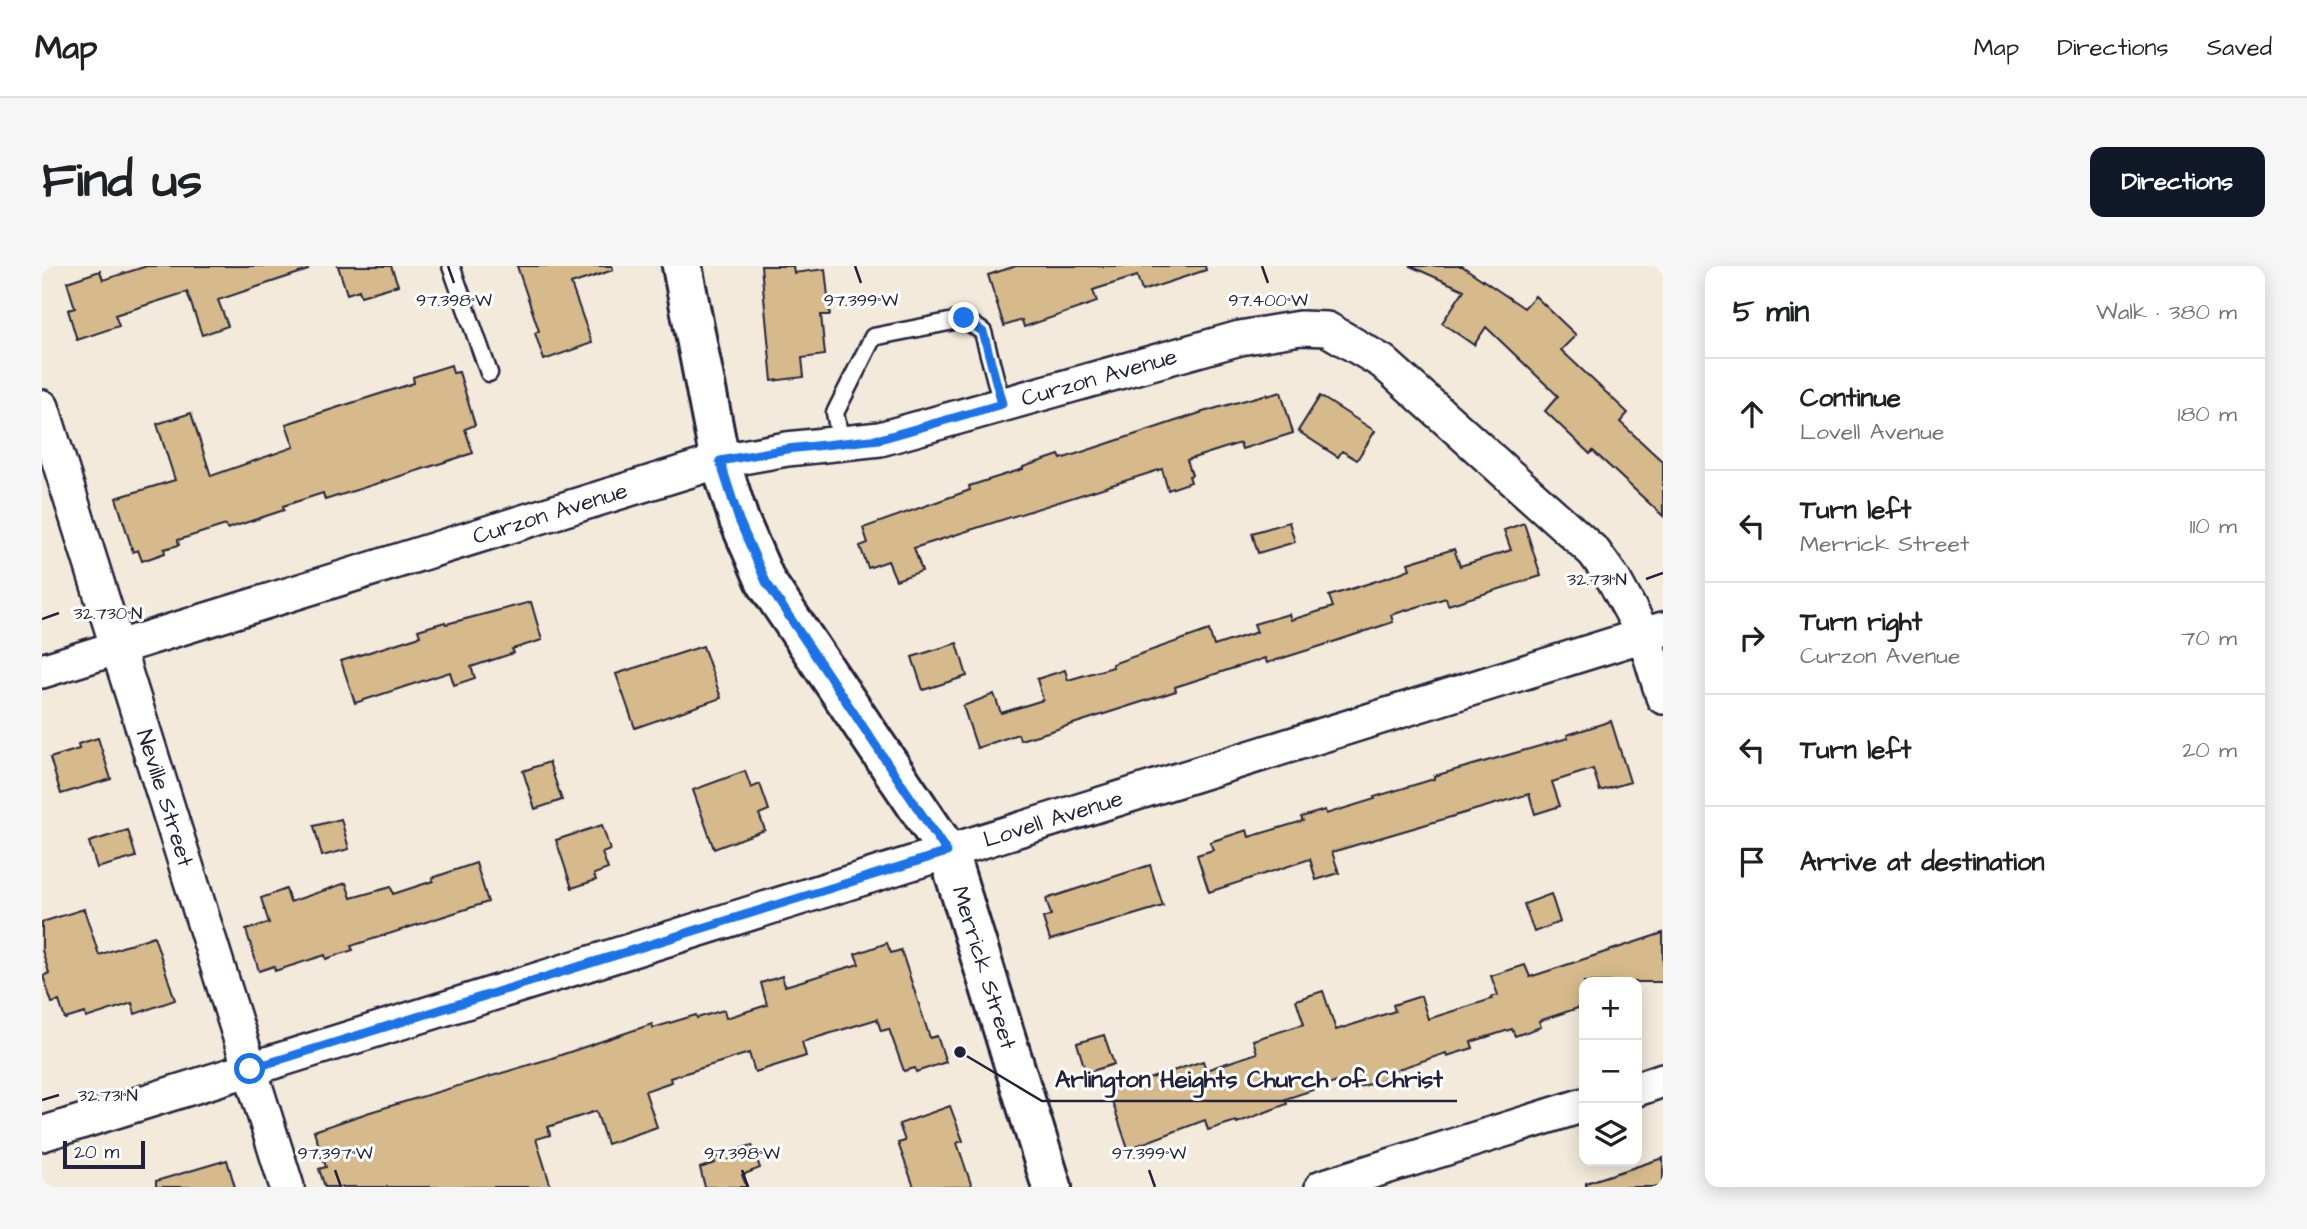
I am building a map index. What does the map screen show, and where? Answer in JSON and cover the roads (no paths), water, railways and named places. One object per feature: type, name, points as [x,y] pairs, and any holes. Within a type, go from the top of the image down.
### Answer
[{"type":"street","name":"Merrick Street","points":[[682,266],[720,461],[739,520],[766,582],[947,852],[1052,1187]]},
{"type":"street","name":"Curzon Avenue","points":[[42,671],[720,461],[787,449],[880,439],[1240,338],[1300,328],[1327,329],[1383,362],[1594,552],[1653,632],[1663,697]]},
{"type":"street","name":"Neville Street","points":[[42,407],[287,1187]]},
{"type":"street","name":"Lovell Avenue","points":[[42,1134],[1653,632]]},
{"type":"street","points":[[1642,1087],[1663,1080]]},
{"type":"street","points":[[1322,1187],[1579,1107]]},
{"type":"lane","points":[[451,266],[489,373]]},
{"type":"lane","points":[[841,443],[835,413],[873,337],[964,318],[983,332],[1002,404]]},
{"type":"place","name":"Arlington Heights Church of Christ","points":[[960,1052]]}]
